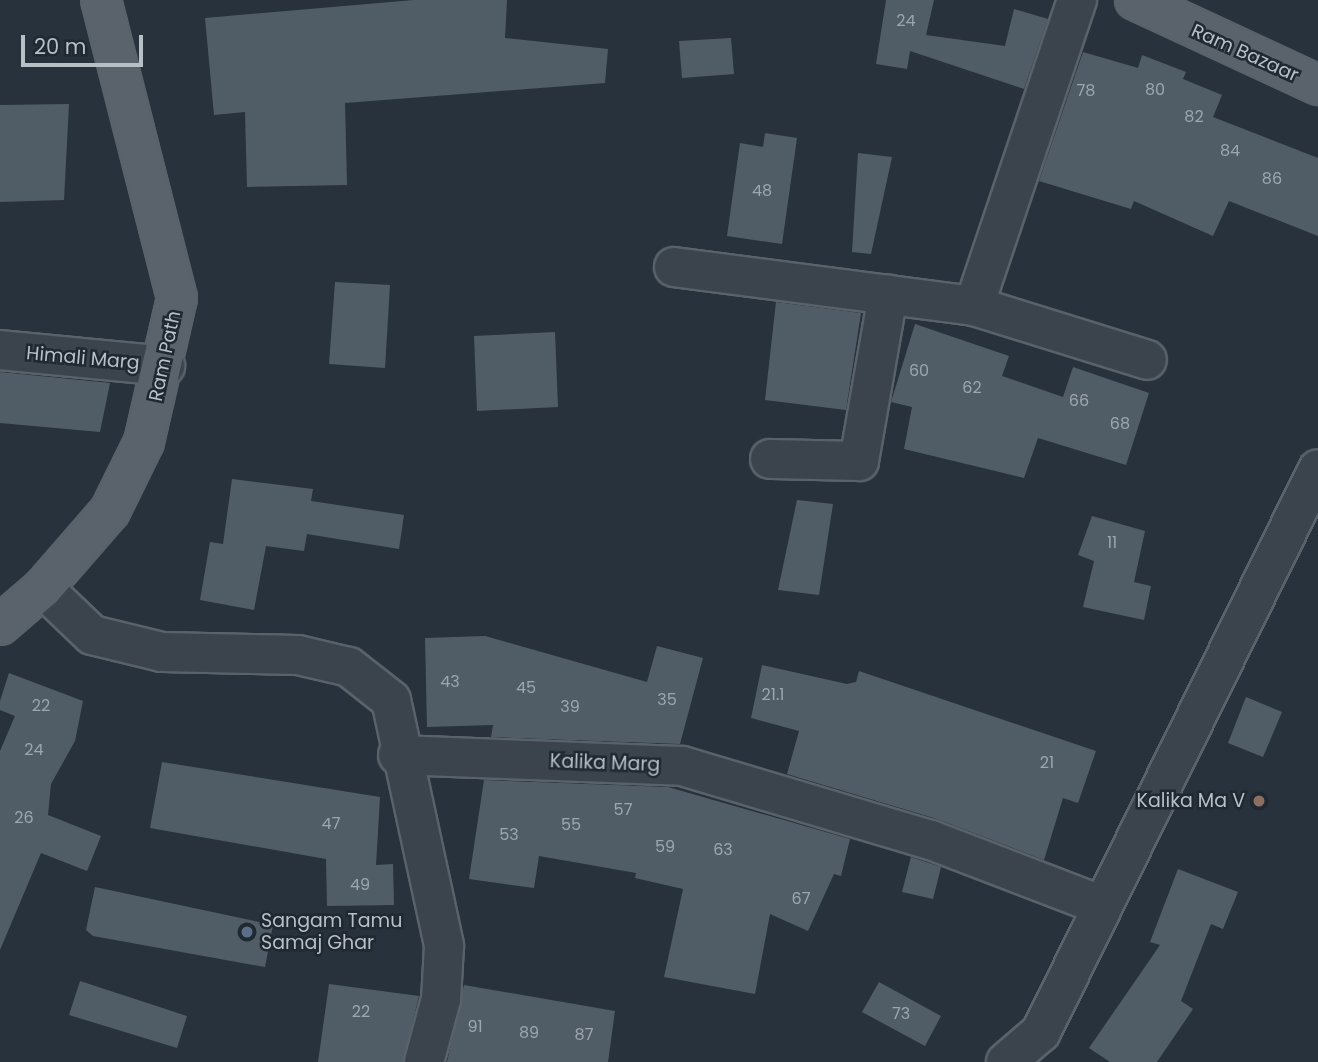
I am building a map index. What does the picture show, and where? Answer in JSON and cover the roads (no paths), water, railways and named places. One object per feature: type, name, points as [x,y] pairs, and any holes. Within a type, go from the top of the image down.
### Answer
[{"type":"main road","name":"Ram Path","points":[[0,625],[43,588],[110,511],[144,442],[165,366],[177,298],[101,0]]},
{"type":"main road","name":"Ram Bazaar","points":[[1135,0],[1318,85]]},
{"type":"street","points":[[974,306],[1077,0]]},
{"type":"street","points":[[674,267],[974,306],[1147,360]]},
{"type":"street","points":[[770,459],[859,461],[888,295]]},
{"type":"street","name":"Himali Marg","points":[[0,350],[165,366]]},
{"type":"street","points":[[1006,1062],[1041,1032],[1318,469]]},
{"type":"street","points":[[43,588],[92,635],[162,652],[298,655],[349,667],[391,700],[398,755],[444,946],[441,999],[424,1062]]},
{"type":"street","name":"Kalika Marg","points":[[398,755],[682,766],[931,840],[1103,906]]},
{"type":"place","name":"Kalika Ma V","points":[[1259,801]]},
{"type":"place","name":"Sangam Tamu Samaj Ghar","points":[[247,932]]}]
